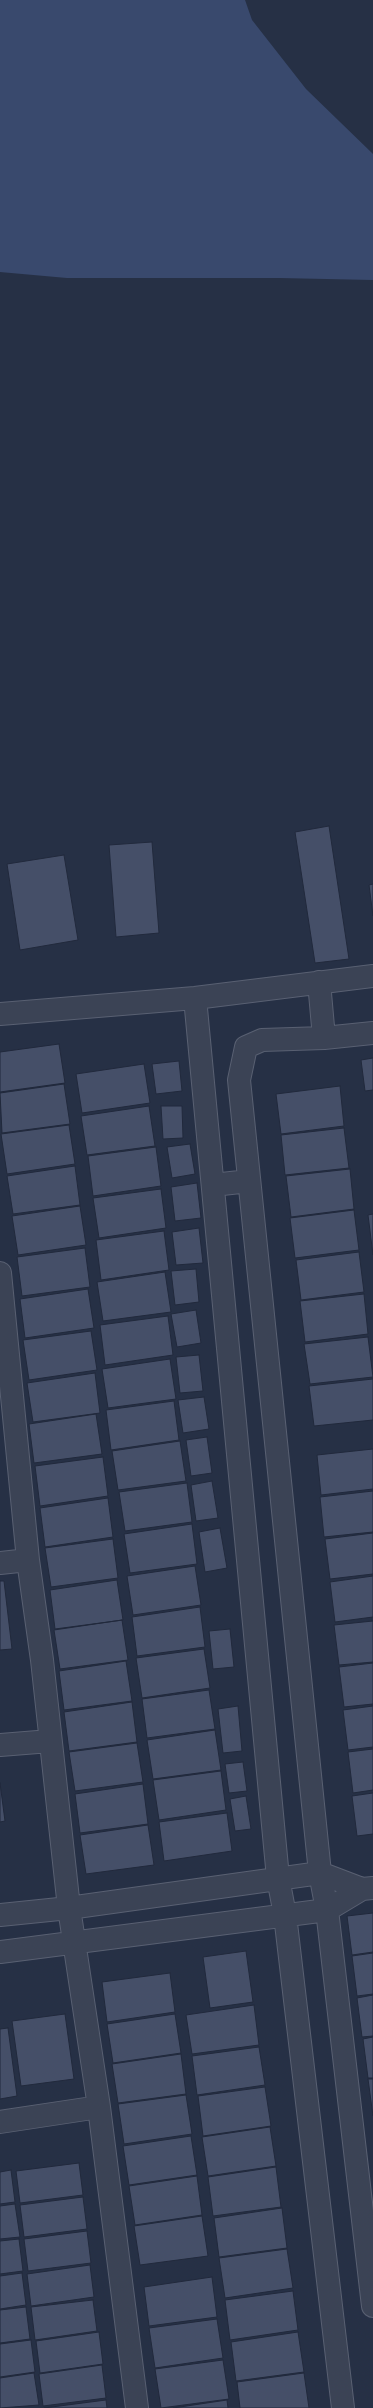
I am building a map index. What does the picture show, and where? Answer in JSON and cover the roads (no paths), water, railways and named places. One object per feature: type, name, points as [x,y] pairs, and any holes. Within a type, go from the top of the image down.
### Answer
[{"type":"street","points":[[0,1014],[195,998],[373,976]]},
{"type":"street","points":[[319,982],[324,1038]]},
{"type":"street","points":[[195,998],[278,1878],[285,1915],[343,2408]]},
{"type":"street","points":[[373,1033],[324,1038],[262,1040],[246,1048],[239,1080],[320,1873],[327,1910],[373,2306]]},
{"type":"street","points":[[213,1185],[249,1181]]},
{"type":"street","points":[[0,1272],[5,1381],[42,1660],[69,1908],[98,2107],[137,2408]]},
{"type":"street","points":[[0,1563],[28,1560]]},
{"type":"street","points":[[0,1745],[50,1741]]},
{"type":"street","points":[[0,1915],[69,1908],[320,1873],[368,1889]]},
{"type":"street","points":[[0,1952],[327,1910],[368,1889]]},
{"type":"street","points":[[0,2122],[98,2107]]},
{"type":"water","points":[[0,0],[245,0],[252,20],[306,89],[373,154],[373,280],[280,278],[67,278],[0,272]]}]
